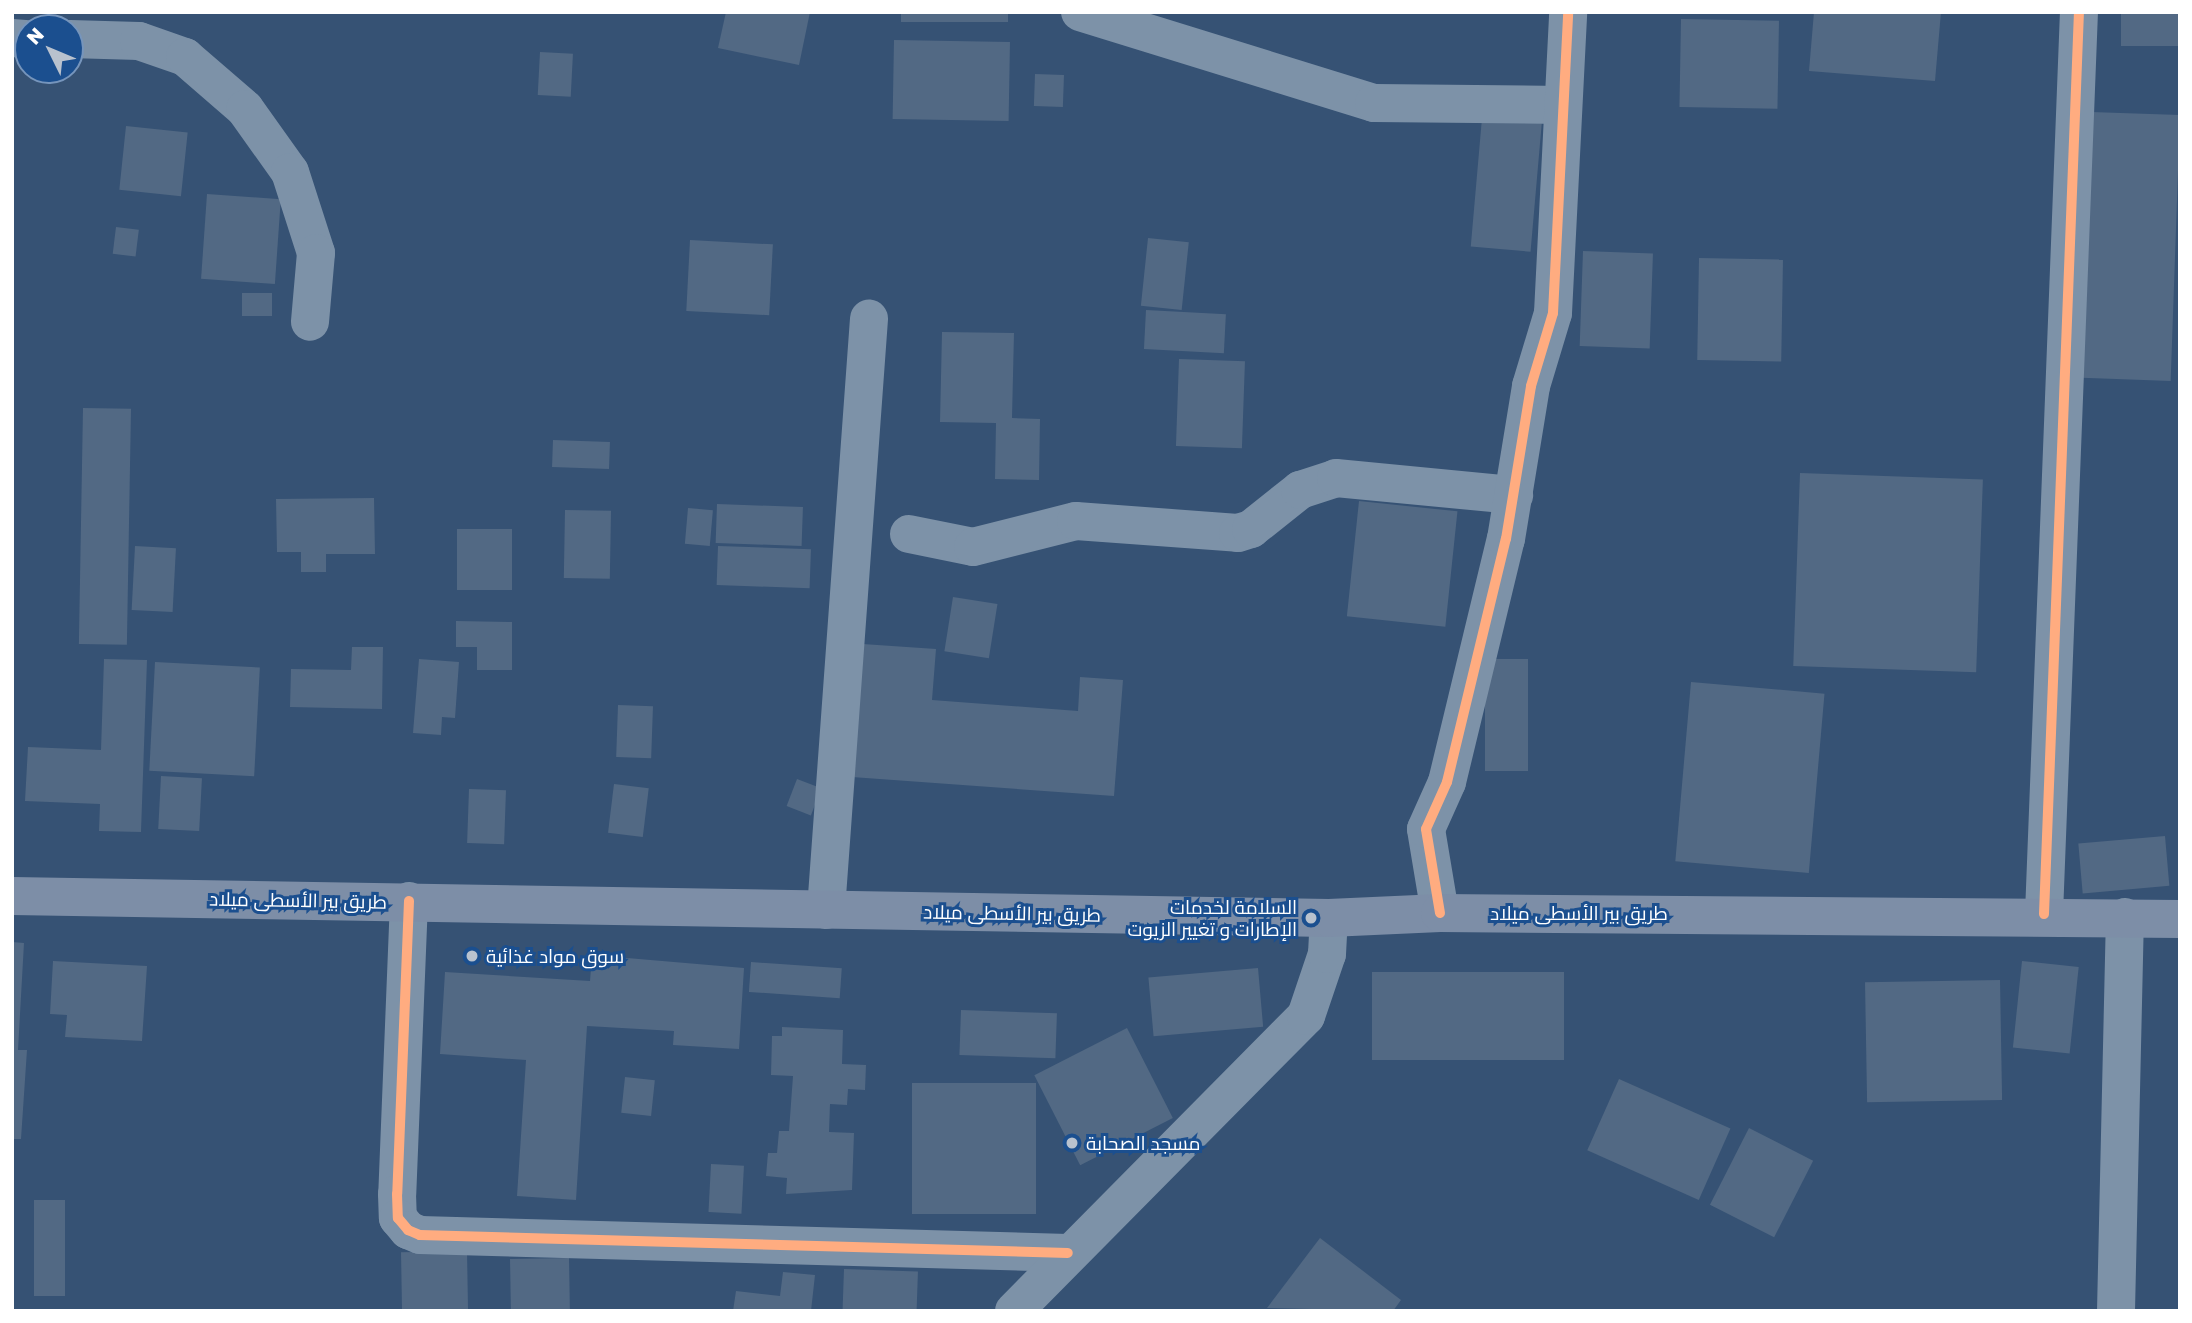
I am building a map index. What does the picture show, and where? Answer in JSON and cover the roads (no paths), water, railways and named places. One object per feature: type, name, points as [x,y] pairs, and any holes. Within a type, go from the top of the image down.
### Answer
[{"type":"main road","name":"طريق بير الأسطى ميلاد","points":[[12,896],[1329,918],[1440,913],[2044,914],[2180,919]]},
{"type":"street","points":[[1080,12],[1374,103],[1563,105]]},
{"type":"street","points":[[1440,913],[1426,829],[1447,782],[1514,495],[1531,386],[1553,313],[1567,12]]},
{"type":"street","points":[[2044,914],[2079,12]]},
{"type":"street","points":[[84,39],[139,41],[185,57],[245,109],[290,172],[316,253],[310,322]]},
{"type":"street","points":[[826,910],[869,319]]},
{"type":"street","points":[[909,534],[973,547],[1076,521],[1238,533],[1251,529],[1300,490],[1336,478],[1514,495]]},
{"type":"street","points":[[409,901],[397,1194],[398,1218],[408,1230],[420,1235],[1068,1253]]},
{"type":"street","points":[[2116,1311],[2125,917]]},
{"type":"street","points":[[1014,1311],[1068,1253],[1306,1016],[1327,954],[1329,918]]},
{"type":"place","name":"السلامة لخدمات الإطارات و تغيير الزيوت","points":[[1311,918]]},
{"type":"place","name":"سوق مواد غذائية","points":[[472,956]]},
{"type":"place","name":"مسجد الصحابة","points":[[1072,1143]]}]
